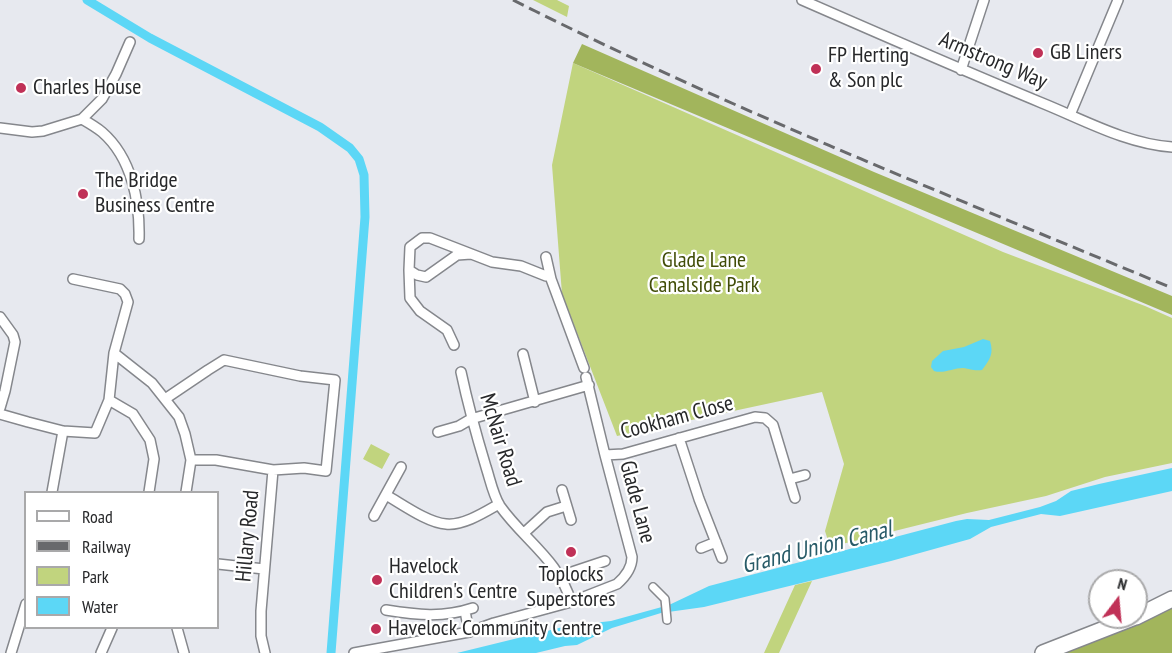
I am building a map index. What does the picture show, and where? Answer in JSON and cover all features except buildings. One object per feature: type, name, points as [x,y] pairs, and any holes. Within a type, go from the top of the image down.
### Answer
[{"type":"main road","points":[[1148,611],[1172,599]]},
{"type":"main road","points":[[1043,653],[1105,629]]},
{"type":"street","name":"Armstrong Way","points":[[802,0],[961,70],[1122,136],[1157,146],[1172,147]]},
{"type":"street","points":[[961,70],[984,0]]},
{"type":"street","points":[[1070,115],[1118,0]]},
{"type":"street","points":[[0,128],[22,132],[43,131],[82,119],[102,99],[128,45]]},
{"type":"street","points":[[82,119],[103,133],[128,167],[136,195],[139,239]]},
{"type":"street","points":[[454,345],[447,330],[420,310],[410,298],[410,248],[422,238],[430,238],[492,262],[521,266],[546,276],[550,275]]},
{"type":"street","points":[[409,292],[414,285],[457,255],[471,254]]},
{"type":"street","name":"Glade Lane","points":[[546,257],[550,275],[586,377],[632,557],[632,565],[616,584],[571,602]]},
{"type":"street","points":[[409,270],[426,277]]},
{"type":"street","points":[[0,414],[63,430],[95,433],[109,400],[114,353],[128,302],[127,297],[115,287],[73,279]]},
{"type":"street","points":[[0,317],[13,335],[15,342],[0,408]]},
{"type":"street","points":[[114,353],[152,383],[179,417],[191,460],[186,491]]},
{"type":"street","points":[[523,354],[535,402]]},
{"type":"street","points":[[165,399],[224,360],[300,376],[332,380],[326,471],[304,468],[273,470]]},
{"type":"street","name":"McNair Road","points":[[461,372],[471,419],[499,504],[551,562],[568,591],[571,602]]},
{"type":"street","points":[[438,432],[459,426],[471,419],[535,402],[586,377]]},
{"type":"street","points":[[109,400],[133,414],[150,440],[154,459],[149,491]]},
{"type":"street","name":"Cookham Close","points":[[605,455],[623,454],[755,417],[765,418],[773,425],[795,498]]},
{"type":"street","points":[[52,491],[63,430]]},
{"type":"street","points":[[679,438],[699,500],[722,558]]},
{"type":"street","name":"Hillary Road","points":[[191,460],[216,460],[273,470],[264,569],[261,636],[264,653]]},
{"type":"street","points":[[374,516],[401,467]]},
{"type":"street","points":[[790,479],[805,475]]},
{"type":"street","points":[[561,490],[571,520]]},
{"type":"street","points":[[386,495],[434,521],[448,525],[477,518],[499,504]]},
{"type":"street","points":[[524,533],[547,512],[566,506]]},
{"type":"street","points":[[701,548],[716,542]]},
{"type":"street","points":[[560,576],[605,561]]},
{"type":"street","points":[[219,564],[264,569]]},
{"type":"street","points":[[653,587],[665,599],[667,620]]},
{"type":"street","points":[[354,653],[469,632],[571,602]]},
{"type":"street","points":[[387,610],[412,615],[444,615],[469,609],[469,632]]},
{"type":"street","points":[[11,653],[24,611]]},
{"type":"street","points":[[101,653],[111,629]]},
{"type":"street","points":[[178,629],[184,653]]},
{"type":"green space","points":[[533,0],[557,0],[569,6],[567,17]]},
{"type":"green space","points":[[582,44],[874,172],[1172,296],[1172,315],[573,63]]},
{"type":"green space","name":"Glade Lane Canalside Park","points":[[573,63],[1003,252],[1172,318],[1172,463],[1105,477],[1046,496],[830,547],[825,531],[844,464],[822,392],[617,436],[562,294],[552,165]]},
{"type":"green space","points":[[371,444],[390,454],[382,469],[363,459]]},
{"type":"green space","points":[[812,581],[779,653],[764,653],[795,585]]},
{"type":"green space","points":[[1172,606],[1172,653],[1060,653],[1117,629],[1148,629],[1148,616]]},
{"type":"water","points":[[983,339],[990,341],[992,349],[982,370],[963,368],[938,372],[931,367],[932,361],[943,351],[964,347]]},
{"type":"water","points":[[1172,468],[1172,491],[1060,516],[1041,514],[991,527],[970,539],[891,561],[704,607],[661,613],[612,628],[577,645],[536,653],[457,653],[567,626],[611,621],[669,605],[709,586],[956,521],[989,520],[1040,507],[1056,501],[1071,491]]},
{"type":"waterway","points":[[87,0],[150,38],[320,127],[350,148],[359,159],[364,175],[365,217],[331,653]]},
{"type":"railway","points":[[513,0],[675,78],[757,114],[1172,288]]},
{"type":"place","name":"GB Liners","points":[[1038,53]]},
{"type":"place","name":"FP Herting & Son plc","points":[[816,69]]},
{"type":"place","name":"Charles House","points":[[21,88]]},
{"type":"place","name":"The Bridge Business Centre","points":[[83,194]]},
{"type":"place","name":"Toplocks Superstores","points":[[571,552]]},
{"type":"place","name":"Havelock Children's Centre","points":[[377,580]]},
{"type":"place","name":"Havelock Community Centre","points":[[376,629]]},
{"type":"water label","name":"Grand Union Canal","points":[[817,548]]}]
